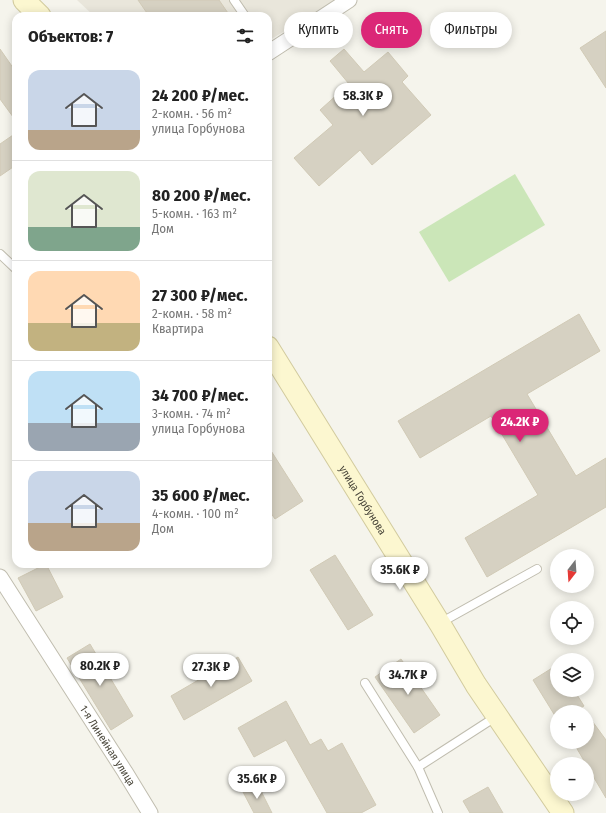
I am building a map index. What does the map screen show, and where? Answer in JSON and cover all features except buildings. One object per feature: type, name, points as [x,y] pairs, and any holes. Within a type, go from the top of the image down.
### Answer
[{"type":"street","points":[[24,0],[36,12]]},
{"type":"street","points":[[272,50],[349,0]]},
{"type":"street","name":"улица Горбунова","points":[[272,353],[440,624],[476,685],[563,813]]},
{"type":"street","name":"1-я Линейная улица","points":[[0,577],[150,813]]},
{"type":"lane","points":[[234,0],[242,12]]},
{"type":"lane","points":[[0,254],[12,265]]},
{"type":"lane","points":[[440,624],[537,568]]},
{"type":"lane","points":[[365,684],[418,767],[438,813]]},
{"type":"lane","points":[[418,767],[497,716]]},
{"type":"shaded area","points":[[77,0],[337,0],[317,12],[284,12],[284,31],[272,39],[272,12],[90,12]]},
{"type":"green space","points":[[515,174],[545,225],[449,282],[419,232]]}]
